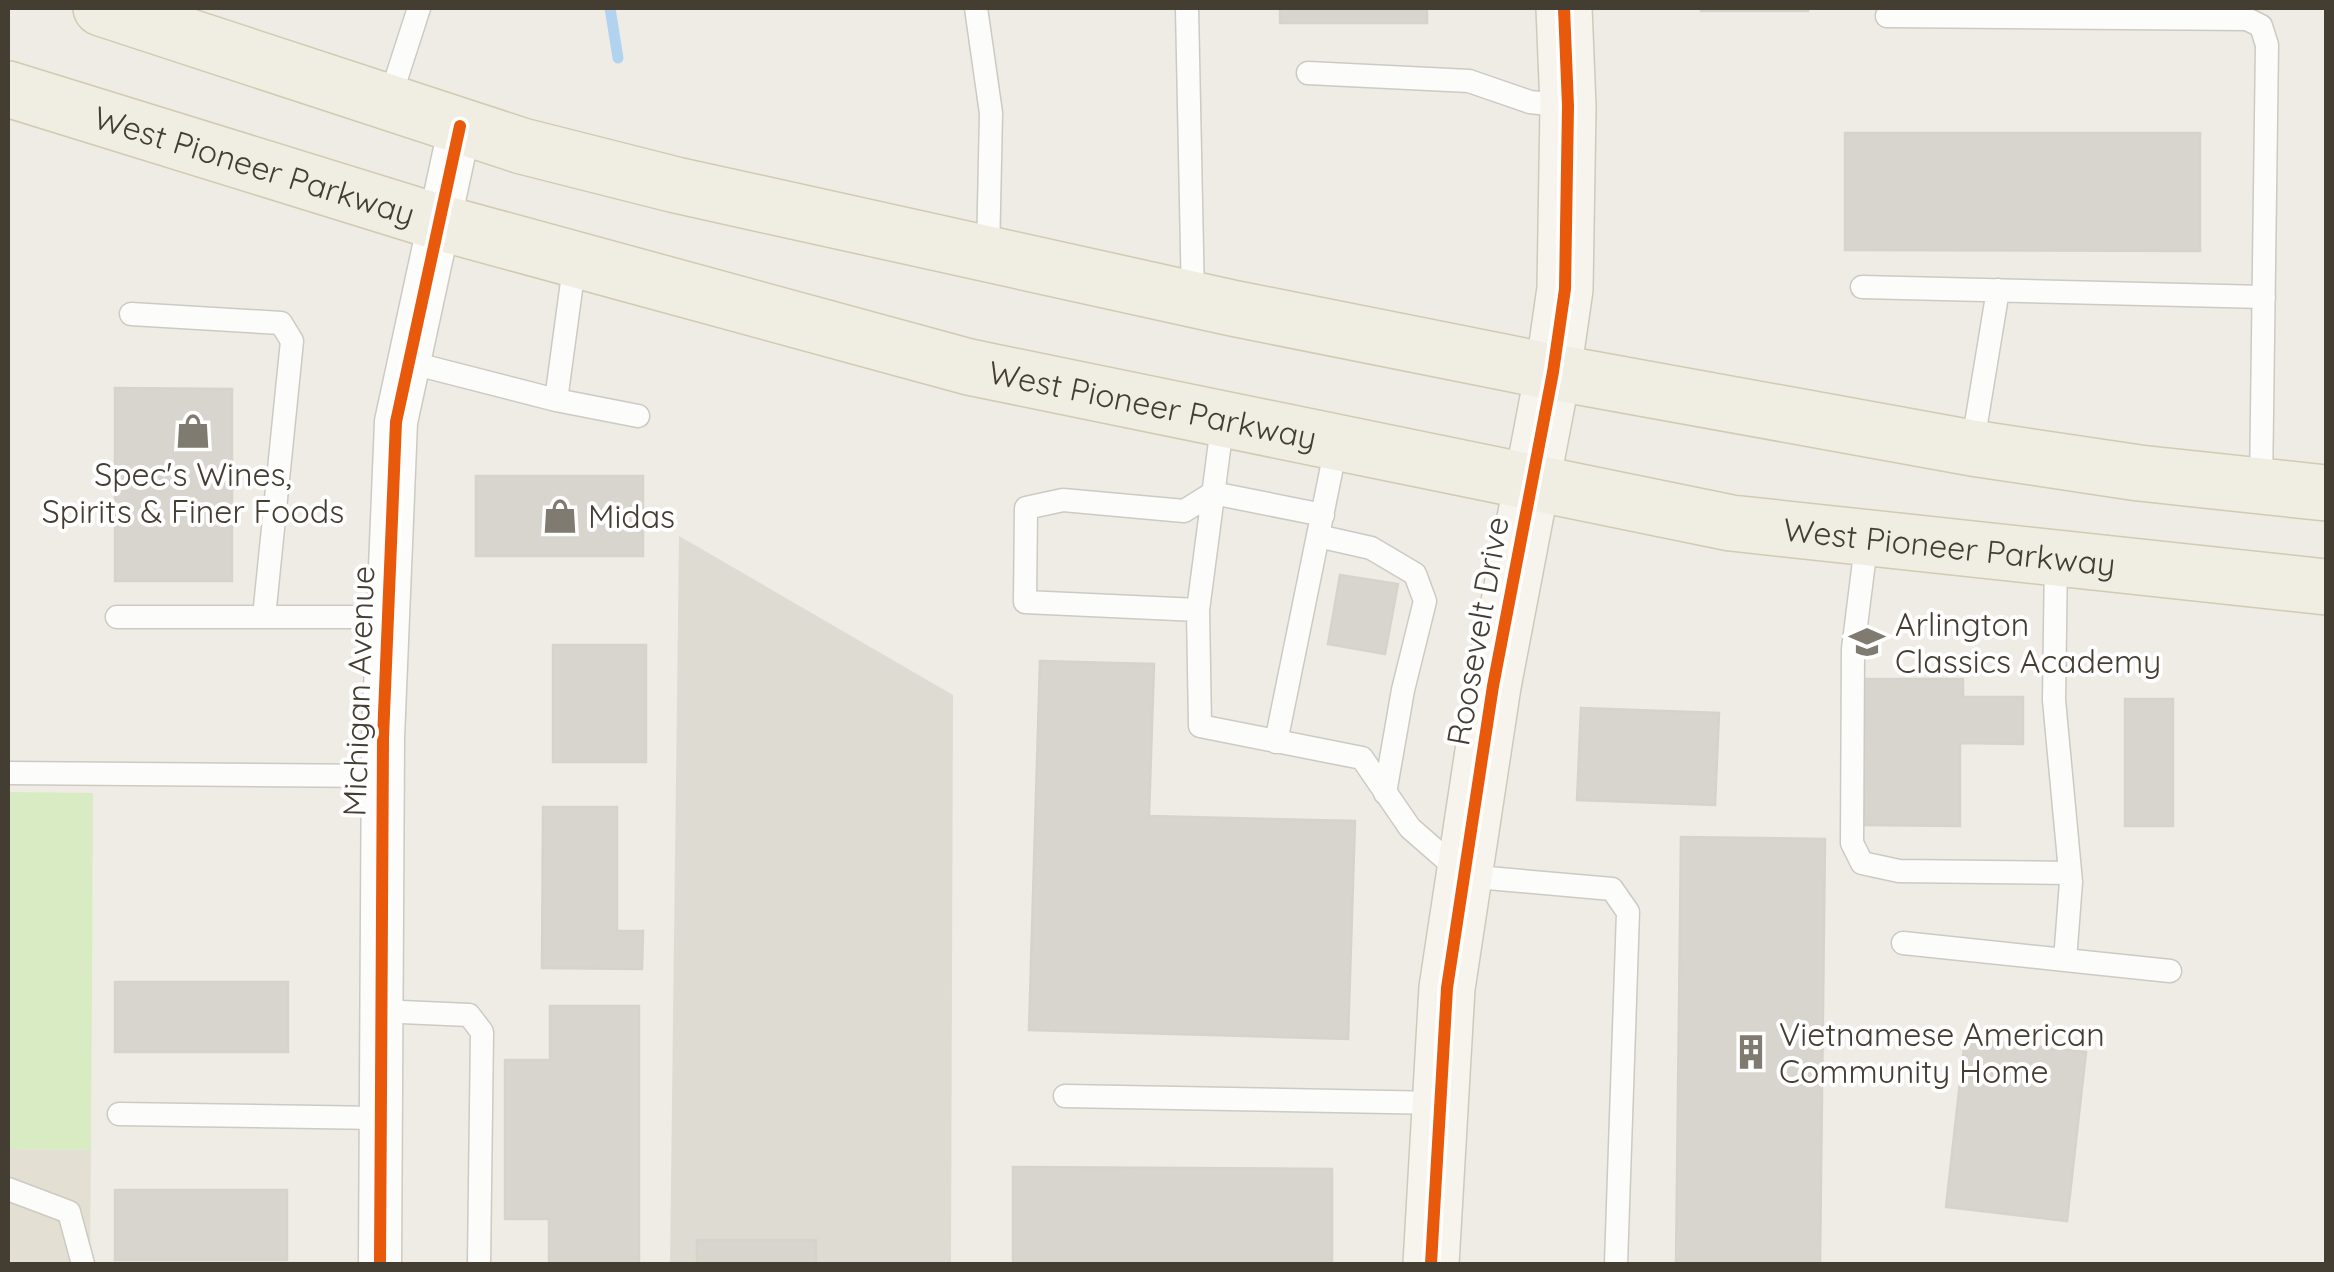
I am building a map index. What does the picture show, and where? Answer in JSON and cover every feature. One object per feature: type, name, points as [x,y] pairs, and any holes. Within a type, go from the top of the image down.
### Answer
[{"type":"main road","points":[[101,8],[201,33],[522,146],[676,185],[1193,300],[1553,372],[1972,448],[2139,473],[2326,494]]},
{"type":"main road","name":"West Pioneer Parkway","points":[[8,89],[438,222],[969,367],[1731,524],[2326,587]]},
{"type":"street","name":"Roosevelt Drive","points":[[1430,1264],[1447,988],[1493,686],[1553,372],[1564,288],[1568,106],[1564,8]]},
{"type":"street","name":"Michigan Avenue","points":[[380,1264],[382,776],[396,422],[460,126]]},
{"type":"lane","points":[[389,101],[419,8]]},
{"type":"lane","points":[[976,8],[991,113],[988,254]]},
{"type":"lane","points":[[1187,8],[1193,300]]},
{"type":"lane","points":[[1887,16],[2247,19],[2261,26],[2267,44],[2261,486]]},
{"type":"lane","points":[[1308,73],[1468,80],[1530,102],[1568,106]]},
{"type":"lane","points":[[556,400],[575,260]]},
{"type":"lane","points":[[1862,287],[2264,297]]},
{"type":"lane","points":[[1972,448],[1998,290]]},
{"type":"lane","points":[[131,314],[280,323],[292,340],[264,617]]},
{"type":"lane","points":[[408,362],[556,400],[638,416]]},
{"type":"lane","points":[[1223,419],[1198,610],[1200,726],[1362,758],[1410,828],[1465,876],[1612,889],[1628,912],[1616,1264]]},
{"type":"lane","points":[[1276,742],[1337,442]]},
{"type":"lane","points":[[1198,610],[1025,602],[1026,508],[1062,500],[1184,511],[1214,493],[1320,526],[1371,548],[1415,574],[1425,601],[1386,793]]},
{"type":"lane","points":[[1868,538],[1853,648],[1852,843],[1862,863],[1900,871],[2070,873]]},
{"type":"lane","points":[[2056,558],[2054,700],[2070,873],[2065,960]]},
{"type":"lane","points":[[117,617],[388,617]]},
{"type":"lane","points":[[8,772],[382,776]]},
{"type":"lane","points":[[1903,943],[2170,972]]},
{"type":"lane","points":[[379,1011],[470,1015],[482,1032],[479,1264]]},
{"type":"lane","points":[[1065,1096],[1440,1103]]},
{"type":"lane","points":[[120,1114],[379,1118]]},
{"type":"lane","points":[[8,1189],[70,1212],[83,1264]]},
{"type":"shaded area","points":[[679,536],[953,695],[951,1264],[670,1264]]},
{"type":"shaded area","points":[[8,1149],[91,1150],[90,1264],[8,1264]]},
{"type":"green space","points":[[8,792],[93,793],[91,1150],[8,1149]]},
{"type":"building","points":[[1280,8],[1427,8],[1427,23],[1280,23]]},
{"type":"building","points":[[1808,8],[1808,11],[1701,11]]},
{"type":"building","points":[[1845,133],[2200,133],[2200,251],[1845,250]]},
{"type":"building","points":[[115,388],[232,389],[232,581],[115,581]]},
{"type":"building","name":"Midas","points":[[476,476],[643,476],[643,556],[476,556]]},
{"type":"building","points":[[1340,575],[1398,584],[1385,654],[1328,644]]},
{"type":"building","points":[[553,645],[646,645],[646,762],[553,762]]},
{"type":"building","points":[[1040,661],[1154,664],[1149,816],[1355,821],[1348,1039],[1029,1030]]},
{"type":"building","points":[[1861,679],[1963,679],[1963,697],[2023,697],[2023,744],[1960,743],[1960,826],[1860,825]]},
{"type":"building","points":[[2125,699],[2173,699],[2173,826],[2125,826]]},
{"type":"building","points":[[1581,708],[1719,713],[1715,805],[1577,800]]},
{"type":"building","points":[[543,807],[617,807],[617,931],[643,931],[642,969],[542,968]]},
{"type":"building","name":"Vietnamese American Community Home","points":[[1681,837],[1825,839],[1820,1264],[1676,1264]]},
{"type":"building","points":[[115,982],[288,982],[288,1052],[115,1052]]},
{"type":"building","points":[[550,1006],[639,1006],[639,1264],[549,1264],[549,1219],[505,1219],[505,1060],[550,1060]]},
{"type":"building","points":[[1965,1038],[2086,1052],[2067,1221],[1946,1207]]},
{"type":"building","points":[[1013,1167],[1332,1169],[1332,1264],[1013,1264]]},
{"type":"building","points":[[115,1190],[287,1190],[287,1260],[115,1260]]},
{"type":"building","points":[[697,1240],[816,1240],[816,1264],[697,1264]]},
{"type":"waterway","points":[[610,8],[618,58]]},
{"type":"cycle path","points":[[1431,1264],[1447,988],[1493,686],[1553,372],[1565,289],[1568,106],[1564,8]]},
{"type":"cycle path","points":[[380,1264],[383,738],[396,422],[460,126]]},
{"type":"place","name":"Spec's Wines, Spirits & Finer Foods","points":[[193,431]]},
{"type":"place","name":"Midas","points":[[560,516]]},
{"type":"place","name":"Arlington Classics Academy","points":[[1867,642]]},
{"type":"place","name":"Vietnamese American Community Home","points":[[1751,1052]]}]
